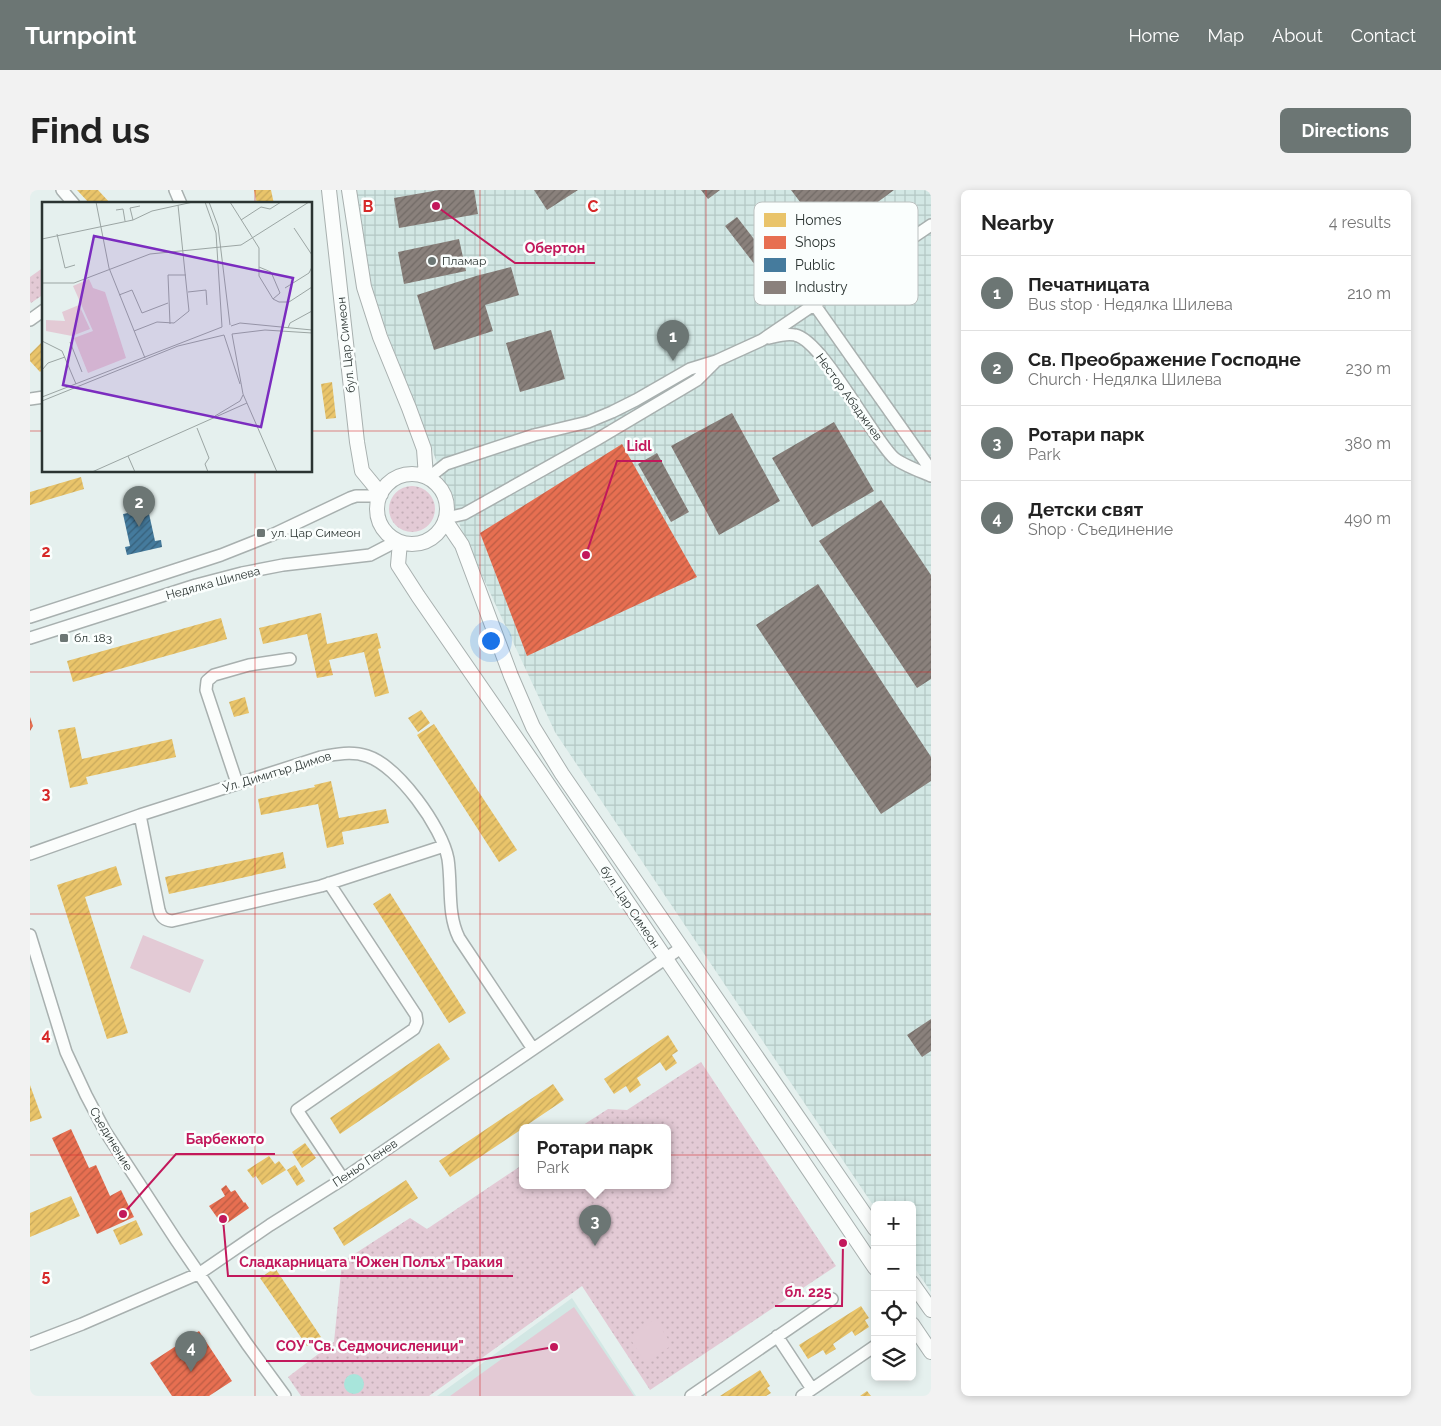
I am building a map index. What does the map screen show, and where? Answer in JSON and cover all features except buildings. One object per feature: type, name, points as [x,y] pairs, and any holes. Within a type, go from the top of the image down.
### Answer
[{"type":"main road","name":"бул. Цар Симеон","points":[[329,190],[357,442],[362,471],[381,495]]},
{"type":"main road","name":"бул. Цар Симеон","points":[[349,190],[364,287],[380,337],[424,449],[427,478]]},
{"type":"main road","points":[[405,475],[427,478],[437,485],[444,495],[447,506],[446,519],[435,535],[427,541],[409,544],[398,541],[388,535],[378,517],[381,495],[387,485],[405,475]]},
{"type":"main road","name":"бул. Цар Симеон","points":[[446,519],[462,545],[511,676],[533,727],[562,774],[871,1223]]},
{"type":"main road","name":"бул. Цар Симеон","points":[[398,541],[398,565],[418,596],[541,774],[871,1262]]},
{"type":"main road","points":[[916,1289],[931,1310]]},
{"type":"main road","points":[[916,1330],[931,1352]]},
{"type":"street","points":[[62,190],[72,202]]},
{"type":"street","points":[[175,190],[179,202]]},
{"type":"street","points":[[918,234],[931,225]]},
{"type":"street","points":[[427,478],[446,464],[534,435],[588,422],[612,412],[690,369],[716,361],[762,340],[813,305]]},
{"type":"street","name":"Нестор Абаджиев","points":[[815,305],[931,470]]},
{"type":"street","points":[[30,320],[42,311]]},
{"type":"street","name":"Нестор Абаджиев","points":[[762,340],[782,335],[796,335],[810,343],[823,358],[894,458],[931,476]]},
{"type":"street","points":[[446,519],[464,514],[596,440],[697,380],[716,361]]},
{"type":"street","name":"Недялка Шилева","points":[[30,616],[220,555],[274,534],[350,498],[381,495]]},
{"type":"street","name":"Недялка Шилева","points":[[30,638],[205,582],[283,566],[370,555],[398,541]]},
{"type":"street","points":[[238,783],[206,690],[207,681],[214,675],[249,665],[290,659]]},
{"type":"street","name":"Ул. Димитър Димов","points":[[30,854],[140,814],[321,757],[351,753],[366,756],[388,768],[413,793],[436,829],[448,859],[453,927],[533,1049]]},
{"type":"street","points":[[140,814],[159,910],[163,918],[167,920],[329,883],[444,846]]},
{"type":"street","points":[[329,883],[416,1014],[417,1022],[414,1029],[297,1110],[342,1179]]},
{"type":"street","name":"Съединение","points":[[30,935],[66,1052],[105,1130],[247,1344],[285,1396]]},
{"type":"street","name":"Пеньо Пенев","points":[[30,1344],[82,1324],[200,1273],[342,1179],[681,948]]},
{"type":"street","points":[[691,1396],[832,1299]]},
{"type":"street","points":[[777,1336],[807,1393],[871,1349]]},
{"type":"shaded area","points":[[352,190],[931,190],[931,1292],[916,1270],[916,1201],[871,1202],[555,732],[465,539],[361,266]]},
{"type":"shaded area","points":[[42,268],[42,295],[31,303],[30,301],[30,277]]},
{"type":"shaded area","points":[[417,486],[429,492],[434,500],[434,518],[429,526],[421,531],[407,532],[395,526],[390,518],[389,504],[395,492],[403,487]]},
{"type":"shaded area","points":[[143,935],[204,960],[190,993],[130,968]]},
{"type":"shaded area","points":[[701,1062],[836,1266],[650,1390],[582,1286],[429,1396],[301,1396],[288,1377],[334,1342],[342,1262],[410,1218],[427,1229],[519,1167],[519,1189],[671,1189],[671,1124],[585,1124],[608,1109],[627,1110]]},
{"type":"shaded area","points":[[572,1298],[636,1396],[437,1396]]},
{"type":"shaded area","points":[[574,1307],[634,1396],[450,1396]]},
{"type":"shaded area","points":[[655,1319],[672,1345],[646,1363],[629,1337]]},
{"type":"shaded area","points":[[354,1374],[361,1377],[364,1384],[361,1391],[354,1394],[347,1391],[344,1384],[347,1377]]},
{"type":"place","name":"Обертон","points":[[436,206]]},
{"type":"place","name":"Пламар","points":[[432,261]]},
{"type":"place","name":"Печатницата","points":[[673,361]]},
{"type":"place","name":"Св. Преображение Господне","points":[[139,527]]},
{"type":"place","name":"ул. Цар Симеон","points":[[261,533]]},
{"type":"place","name":"Lidl","points":[[586,555]]},
{"type":"place","name":"бл. 183","points":[[64,638]]},
{"type":"place","name":"Барбекюто","points":[[123,1214]]},
{"type":"place","name":"Сладкарницата \"Южен Полъх\" Тракия","points":[[223,1219]]},
{"type":"place","name":"бл. 225","points":[[843,1243]]},
{"type":"place","name":"Ротари парк","points":[[595,1246]]},
{"type":"place","name":"СОУ \"Св. Седмочисленици\"","points":[[554,1347]]},
{"type":"place","name":"Детски свят","points":[[191,1372]]}]
